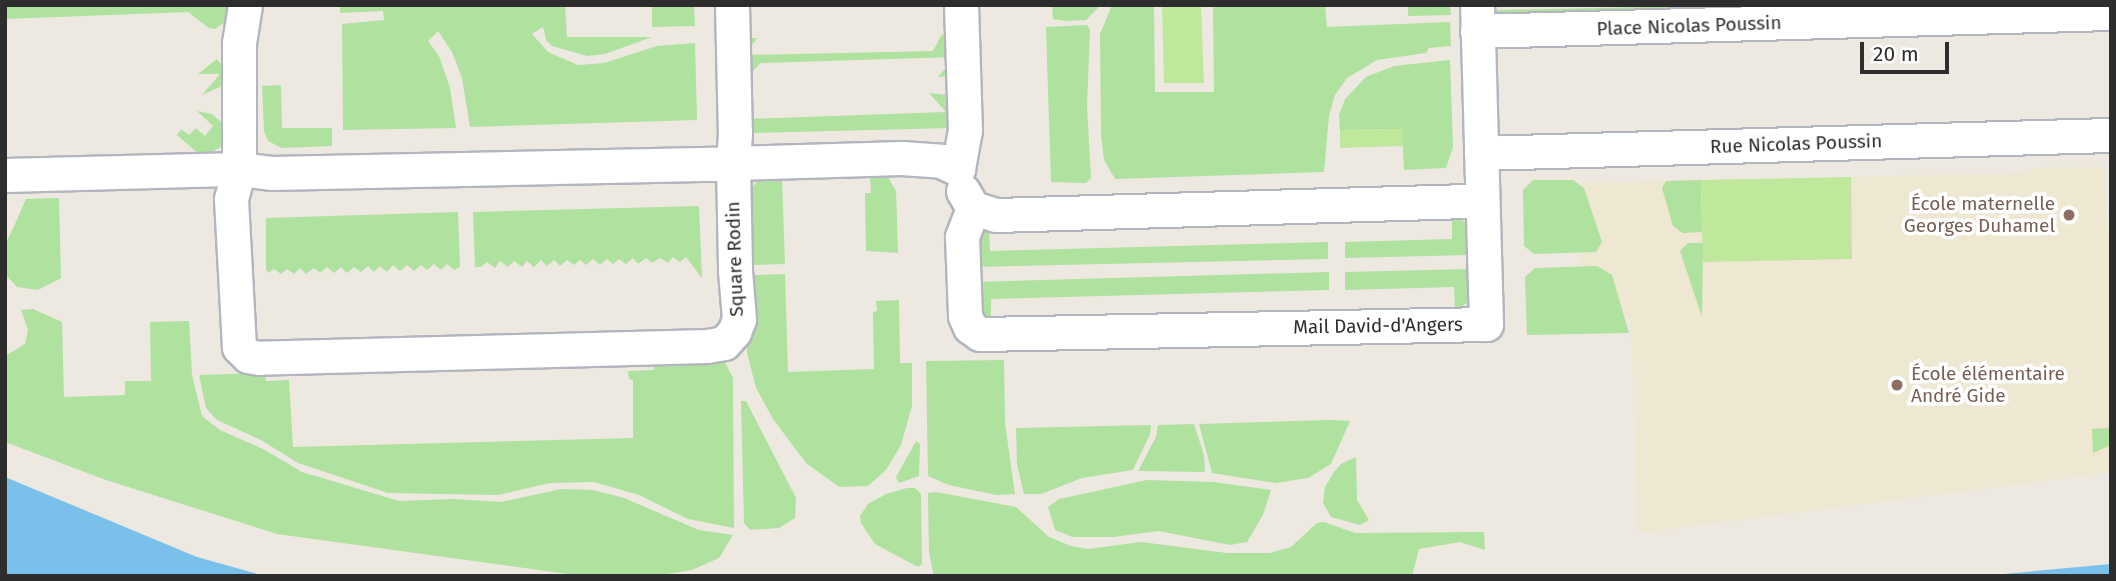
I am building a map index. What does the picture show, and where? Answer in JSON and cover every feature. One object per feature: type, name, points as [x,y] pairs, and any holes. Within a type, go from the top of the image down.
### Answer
[{"type":"street","points":[[239,169],[239,43],[245,5]]},
{"type":"street","points":[[732,5],[733,163]]},
{"type":"street","points":[[961,5],[965,131],[958,169],[964,197],[973,208],[996,215],[1482,201],[1477,18]]},
{"type":"street","name":"Place Nicolas Poussin","points":[[1477,18],[2111,13]]},
{"type":"street","name":"Rue Nicolas Poussin","points":[[1481,153],[2111,135]]},
{"type":"street","points":[[5,175],[239,169],[271,173],[902,158],[941,160],[958,169]]},
{"type":"street","name":"Square Rodin","points":[[239,169],[231,199],[236,336],[243,352],[259,358],[707,346],[724,343],[734,332],[739,319],[733,163]]},
{"type":"street","name":"Mail David-d'Angers","points":[[973,208],[962,237],[965,316],[975,331],[990,335],[1486,324],[1482,201]]},
{"type":"shaded area","points":[[2102,167],[2111,263],[2111,472],[1638,533],[1631,316],[1580,316],[1577,183],[2030,173],[2031,168]]},
{"type":"green space","points":[[5,5],[232,5],[228,20],[215,29],[209,28],[188,12],[5,19]]},
{"type":"green space","points":[[340,5],[565,5],[567,37],[652,37],[605,54],[587,56],[552,46],[546,40],[543,27],[532,34],[548,52],[578,65],[604,63],[657,46],[695,43],[697,120],[470,127],[462,78],[452,52],[438,31],[428,41],[439,56],[450,88],[456,128],[343,130],[342,24],[384,20],[383,11],[340,13]]},
{"type":"green space","points":[[652,5],[694,5],[695,26],[652,27]]},
{"type":"green space","points":[[1052,5],[1101,5],[1086,20],[1065,21],[1053,19]]},
{"type":"green space","points":[[1112,5],[1154,5],[1155,92],[1214,92],[1213,5],[1325,5],[1327,27],[1450,22],[1451,46],[1429,48],[1426,53],[1377,60],[1347,78],[1335,95],[1329,116],[1324,172],[1115,179],[1104,160],[1101,135],[1100,34]]},
{"type":"green space","points":[[1162,5],[1201,5],[1204,83],[1164,83]]},
{"type":"green space","points":[[1408,5],[1450,5],[1451,15],[1408,16]]},
{"type":"green space","points":[[1488,5],[1495,5],[1494,10],[1736,5],[1734,9],[1497,16]]},
{"type":"green space","points":[[1087,25],[1090,30],[1087,106],[1091,178],[1086,183],[1051,182],[1046,27]]},
{"type":"green space","points":[[942,34],[956,42],[959,49],[956,72],[950,76],[938,77],[955,57],[761,63],[743,81],[741,45],[746,38],[757,38],[745,55],[933,51]]},
{"type":"green space","points":[[217,59],[226,71],[220,87],[202,95],[220,74],[198,74]]},
{"type":"green space","points":[[1450,60],[1453,147],[1446,168],[1404,170],[1402,129],[1340,130],[1339,115],[1345,99],[1366,77],[1394,66]]},
{"type":"green space","points":[[281,85],[282,128],[332,128],[332,146],[282,148],[268,141],[264,131],[262,86]]},
{"type":"green space","points":[[929,93],[949,95],[952,128],[755,133],[749,129],[745,119],[946,112]]},
{"type":"green space","points":[[197,111],[212,114],[221,122],[224,135],[220,148],[201,156],[177,135],[181,129],[189,135],[196,128],[205,136],[213,126]]},
{"type":"green space","points":[[1403,129],[1403,146],[1340,148],[1340,130]]},
{"type":"green space","points":[[870,176],[888,177],[896,191],[898,253],[866,251],[865,193],[871,193]]},
{"type":"green space","points":[[1851,177],[1852,259],[1703,262],[1701,180]]},
{"type":"green space","points":[[782,178],[785,264],[753,265],[753,186],[760,179]]},
{"type":"green space","points":[[1533,180],[1573,180],[1584,188],[1602,242],[1596,252],[1534,254],[1524,246],[1523,190]]},
{"type":"green space","points":[[1701,180],[1702,232],[1683,233],[1673,226],[1662,188],[1666,181]]},
{"type":"green space","points":[[59,198],[61,278],[38,290],[17,287],[5,274],[5,245],[26,199]]},
{"type":"green space","points":[[699,206],[702,278],[686,257],[680,262],[673,257],[668,263],[660,258],[652,263],[646,258],[638,264],[633,258],[626,264],[619,259],[613,264],[607,259],[600,265],[593,259],[586,265],[580,260],[574,265],[567,260],[560,266],[554,260],[547,266],[541,260],[534,267],[527,261],[522,267],[514,261],[508,267],[500,261],[495,268],[487,262],[481,267],[475,267],[473,212]]},
{"type":"green space","points":[[458,212],[460,267],[454,270],[447,264],[441,270],[434,264],[427,270],[421,265],[414,271],[407,265],[400,271],[393,265],[387,272],[380,266],[374,272],[368,266],[361,272],[354,267],[347,273],[341,267],[334,273],[327,267],[320,273],[314,268],[306,274],[300,268],[294,274],[287,269],[281,274],[274,269],[268,273],[266,269],[266,218]]},
{"type":"green space","points":[[1452,214],[1467,223],[1470,255],[1345,258],[1345,242],[1452,239]]},
{"type":"green space","points":[[989,227],[990,251],[1328,242],[1328,259],[975,267],[976,235]]},
{"type":"green space","points":[[1688,243],[1703,243],[1702,317],[1680,251]]},
{"type":"green space","points":[[1597,266],[1612,275],[1629,333],[1527,335],[1525,277],[1535,268]]},
{"type":"green space","points":[[1470,269],[1469,302],[1455,310],[1454,287],[1345,290],[1345,272]]},
{"type":"green space","points":[[1329,272],[1329,290],[991,299],[991,322],[979,316],[975,282]]},
{"type":"green space","points":[[785,274],[788,372],[874,369],[873,312],[877,311],[876,301],[899,300],[900,363],[912,363],[912,406],[901,445],[886,470],[868,486],[839,487],[806,463],[773,419],[756,388],[747,353],[747,345],[754,334],[753,275]]},
{"type":"green space","points":[[33,309],[62,322],[64,397],[125,395],[125,381],[151,381],[150,322],[189,321],[192,375],[202,416],[220,430],[265,450],[302,472],[399,501],[455,499],[501,502],[561,489],[593,490],[624,498],[699,530],[733,535],[719,558],[692,570],[655,576],[575,575],[277,534],[106,480],[5,442],[5,356],[25,344],[28,330],[21,310]]},
{"type":"green space","points":[[724,360],[733,378],[734,528],[688,519],[639,495],[594,482],[550,483],[498,495],[388,493],[298,463],[261,440],[217,420],[206,408],[199,375],[265,373],[266,381],[289,380],[293,447],[633,438],[633,380],[629,379],[628,371],[654,370],[655,362]]},
{"type":"green space","points":[[1004,360],[1005,423],[1015,494],[996,495],[949,485],[928,476],[926,361]]},
{"type":"green space","points":[[741,401],[746,401],[796,498],[795,518],[779,528],[750,530],[744,523]]},
{"type":"green space","points":[[1350,421],[1331,464],[1308,478],[1276,483],[1212,473],[1199,424]]},
{"type":"green space","points":[[1194,424],[1204,455],[1205,472],[1138,471],[1156,437],[1158,425]]},
{"type":"green space","points":[[1151,425],[1150,434],[1133,470],[1082,478],[1041,494],[1024,494],[1017,465],[1016,428]]},
{"type":"green space","points":[[2111,428],[2111,445],[2093,453],[2092,429]]},
{"type":"green space","points":[[916,441],[920,444],[919,476],[899,483],[896,477]]},
{"type":"green space","points":[[1356,457],[1357,500],[1369,520],[1360,525],[1331,517],[1323,503],[1325,487],[1334,472],[1341,464]]},
{"type":"green space","points":[[1147,480],[1213,482],[1271,490],[1263,515],[1247,542],[1230,545],[1159,531],[1113,537],[1073,537],[1055,530],[1048,507],[1059,499]]},
{"type":"green space","points":[[915,488],[921,494],[922,564],[918,567],[875,544],[861,523],[860,516],[868,504],[886,494]]},
{"type":"green space","points":[[936,492],[1016,507],[1049,537],[1071,546],[1088,549],[1141,542],[1227,553],[1270,553],[1291,547],[1317,523],[1324,522],[1355,533],[1484,532],[1485,550],[1460,542],[1419,549],[1412,576],[934,576],[929,553],[928,493]]},
{"type":"water","points":[[5,477],[197,557],[265,576],[5,576]]},
{"type":"water","points":[[2111,564],[2111,576],[1982,576]]},
{"type":"place","name":"École maternelle Georges Duhamel","points":[[2069,215]]},
{"type":"place","name":"École élémentaire André Gide","points":[[1897,385]]}]
